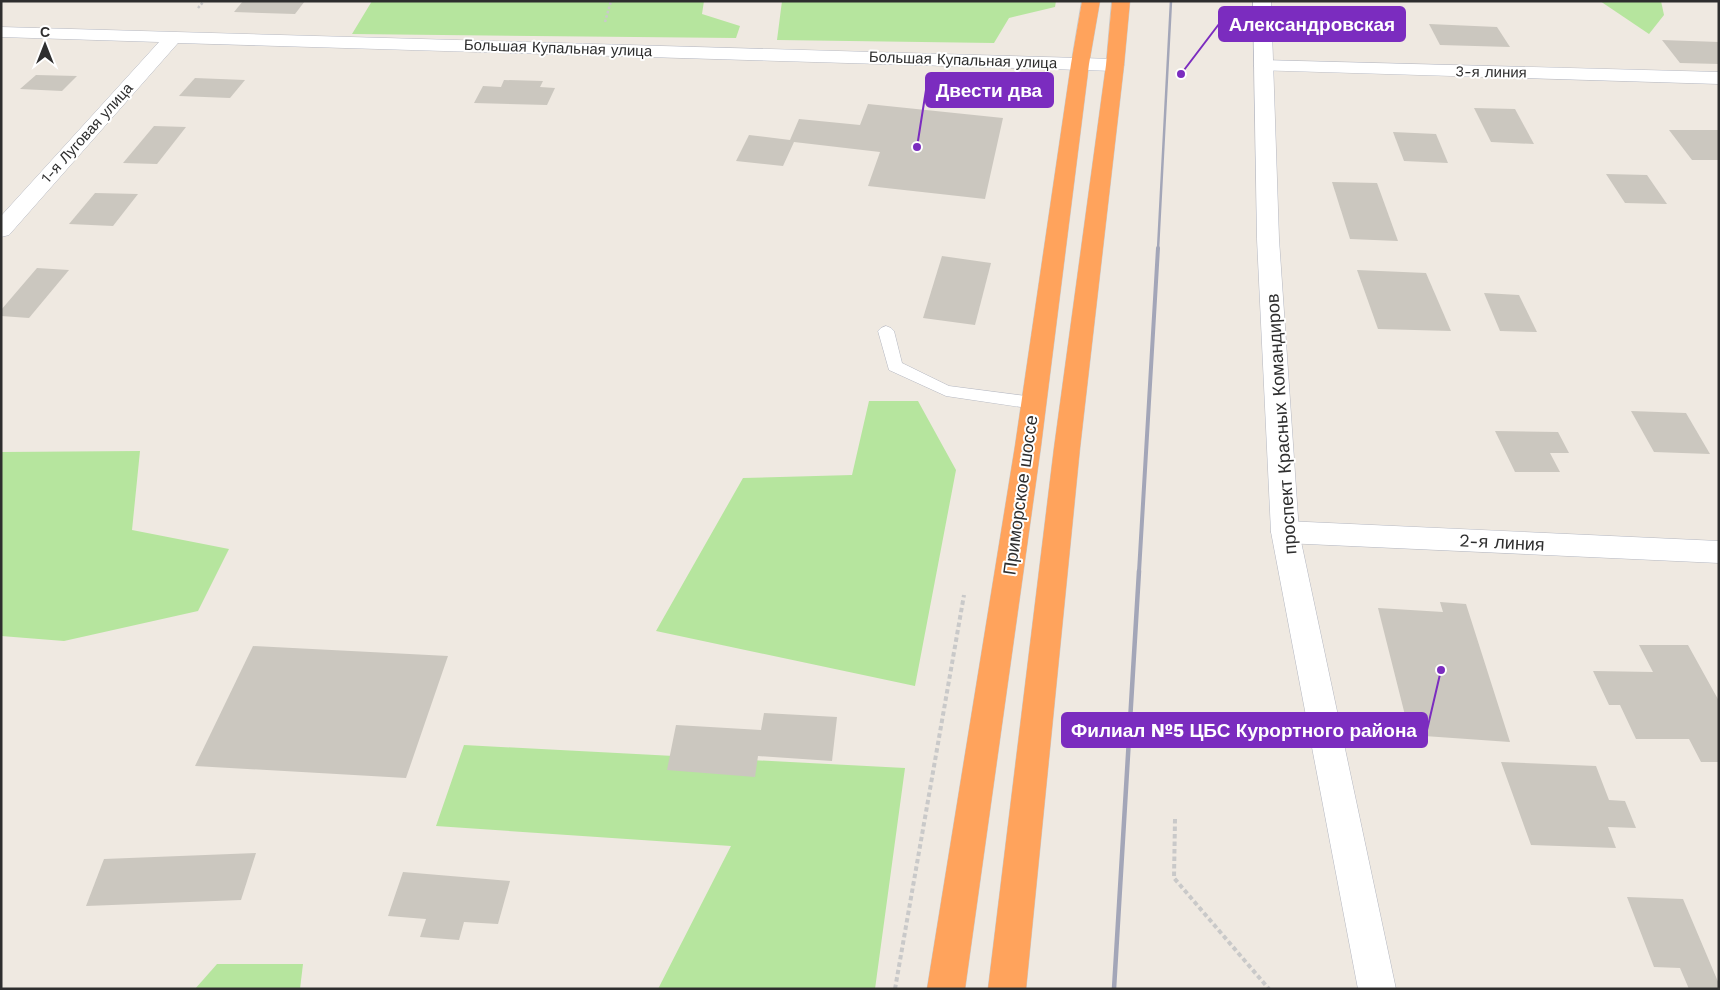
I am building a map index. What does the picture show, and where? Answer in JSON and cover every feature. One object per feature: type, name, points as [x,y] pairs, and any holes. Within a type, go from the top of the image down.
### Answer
[{"type":"highway","name":"Приморское шоссе","points":[[946,989],[1034,403],[1080,64],[1091,1]]},
{"type":"highway","points":[[1006,989],[1067,448],[1115,66],[1121,1]]},
{"type":"street","name":"проспект Красных Командиров","points":[[1262,1],[1268,239],[1285,532],[1377,989]]},
{"type":"street","name":"Большая Купальная улица","points":[[1,32],[1115,66]]},
{"type":"street","name":"1-я Луговая улица","points":[[1,230],[174,36]]},
{"type":"street","name":"3-я линия","points":[[1263,66],[1719,78]]},
{"type":"street","name":"2-я линия","points":[[1285,532],[1719,552]]},
{"type":"lane","points":[[886,331],[895,366],[946,391],[1034,403]]},
{"type":"path","points":[[1175,820],[1174,878],[1269,989]]},
{"type":"green space","points":[[372,1],[704,1],[702,14],[740,26],[736,38],[352,34]]},
{"type":"green space","points":[[782,1],[1056,1],[1055,7],[1009,18],[994,43],[777,40]]},
{"type":"green space","points":[[1600,1],[1661,1],[1664,15],[1649,34]]},
{"type":"green space","points":[[869,401],[918,401],[956,470],[915,686],[656,631],[743,478],[852,475]]},
{"type":"green space","points":[[140,451],[132,530],[229,549],[198,611],[64,641],[1,636],[1,452]]},
{"type":"green space","points":[[464,745],[905,768],[875,989],[658,989],[731,846],[436,826]]},
{"type":"green space","points":[[217,964],[303,964],[300,989],[195,989]]},
{"type":"building","points":[[243,1],[305,1],[295,14],[234,12]]},
{"type":"building","points":[[1429,24],[1497,27],[1510,47],[1440,45]]},
{"type":"building","points":[[1662,40],[1719,42],[1719,64],[1680,63]]},
{"type":"building","points":[[36,75],[77,76],[62,91],[20,89]]},
{"type":"building","points":[[195,78],[245,80],[230,98],[179,96]]},
{"type":"building","points":[[504,80],[543,81],[540,87],[555,88],[547,105],[474,103],[483,86],[501,87]]},
{"type":"building","points":[[868,104],[1003,118],[985,199],[868,186],[880,152],[794,142],[783,166],[736,161],[749,135],[790,140],[799,119],[860,125]]},
{"type":"building","points":[[1474,108],[1515,109],[1534,144],[1491,142]]},
{"type":"building","points":[[154,126],[186,127],[157,164],[123,163]]},
{"type":"building","points":[[1669,130],[1719,130],[1719,160],[1692,160]]},
{"type":"building","points":[[1393,132],[1436,134],[1448,163],[1404,161]]},
{"type":"building","points":[[1606,174],[1647,175],[1667,204],[1625,203]]},
{"type":"building","points":[[1332,182],[1377,183],[1398,241],[1350,239]]},
{"type":"building","points":[[95,193],[138,194],[113,226],[69,224]]},
{"type":"building","points":[[942,256],[991,263],[975,325],[923,318]]},
{"type":"building","points":[[37,268],[69,270],[29,318],[1,316],[1,310]]},
{"type":"building","points":[[1357,270],[1426,273],[1451,331],[1378,329]]},
{"type":"building","points":[[1484,293],[1519,295],[1537,332],[1500,331]]},
{"type":"building","points":[[1631,411],[1686,413],[1710,454],[1654,452]]},
{"type":"building","points":[[1495,431],[1558,432],[1569,453],[1550,453],[1560,472],[1515,472]]},
{"type":"building","points":[[1440,602],[1466,604],[1510,742],[1410,735],[1378,608],[1443,612]]},
{"type":"building","points":[[1639,645],[1688,645],[1719,701],[1719,762],[1701,762],[1689,739],[1636,739],[1620,705],[1609,705],[1593,671],[1653,672]]},
{"type":"building","points":[[253,646],[448,656],[406,778],[195,766]]},
{"type":"building","points":[[764,713],[837,717],[832,761],[758,756],[755,777],[667,770],[676,725],[761,730]]},
{"type":"building","points":[[1501,762],[1596,766],[1609,800],[1625,801],[1636,828],[1608,827],[1616,848],[1531,845]]},
{"type":"building","points":[[256,853],[241,900],[86,906],[104,859]]},
{"type":"building","points":[[403,872],[510,881],[498,924],[464,922],[459,940],[420,937],[426,919],[388,916]]},
{"type":"building","points":[[1627,897],[1683,899],[1719,984],[1719,989],[1689,989],[1680,968],[1654,967]]},
{"type":"railway","points":[[1158,249],[1171,1]]},
{"type":"railway","points":[[1139,572],[1158,248]]},
{"type":"railway","points":[[1114,989],[1139,571]]},
{"type":"place","name":"Александровская","points":[[1181,74]]},
{"type":"place","name":"Двести два","points":[[917,147]]},
{"type":"place","name":"Филиал №5 ЦБС Курортного района","points":[[1441,670]]}]
